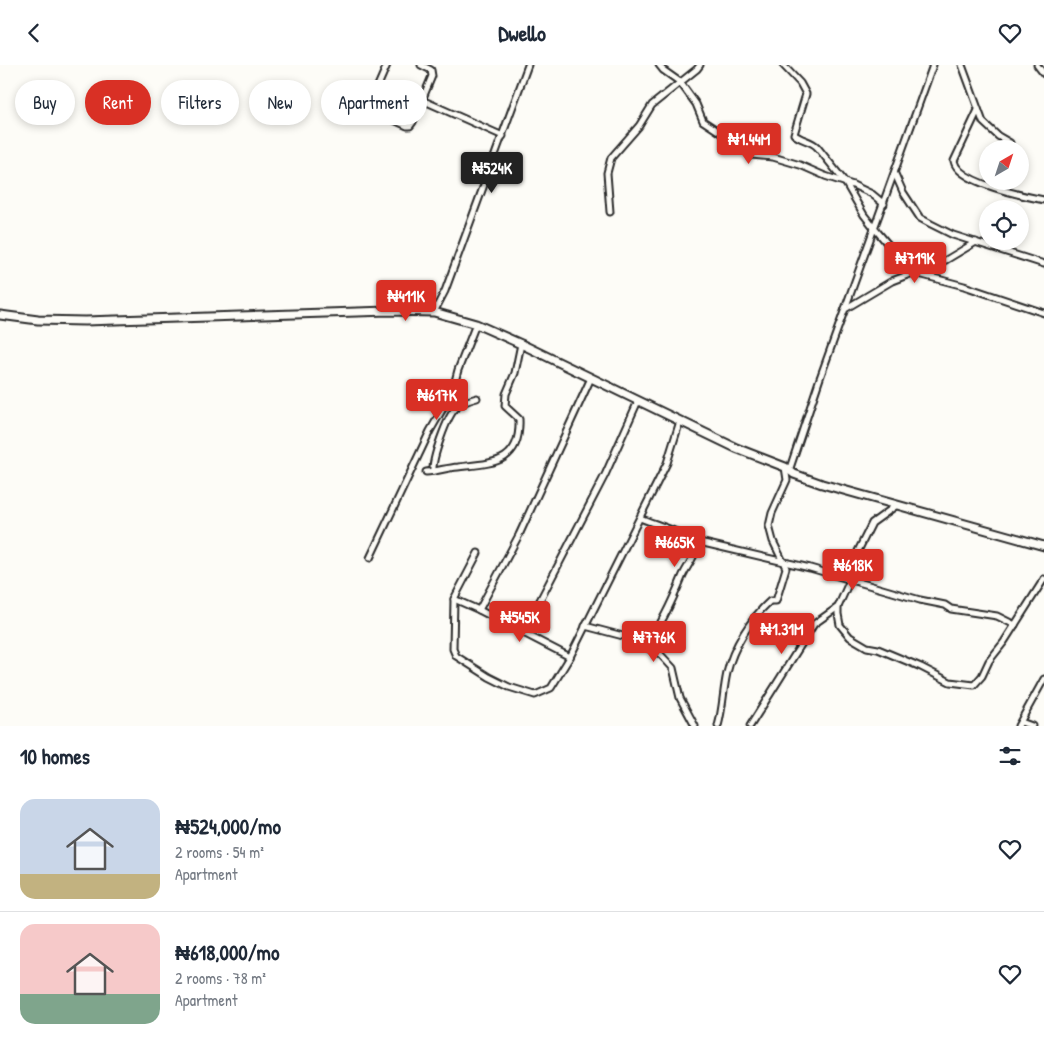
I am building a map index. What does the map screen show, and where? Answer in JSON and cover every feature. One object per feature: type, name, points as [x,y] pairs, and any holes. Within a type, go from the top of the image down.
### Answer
[{"type":"main road","points":[[0,315],[38,320],[85,321],[388,311],[434,312],[476,324],[521,344],[736,448],[785,467],[794,474],[896,505],[1044,546]]},
{"type":"street","points":[[381,80],[388,65]]},
{"type":"street","points":[[421,65],[431,70],[432,73],[427,86]]},
{"type":"street","points":[[434,312],[446,291],[528,65]]},
{"type":"street","points":[[659,65],[662,70],[680,82],[696,104],[703,121],[751,155],[773,157],[800,165],[872,194],[884,204]]},
{"type":"street","points":[[610,212],[607,173],[611,158],[639,126],[652,105],[700,65]]},
{"type":"street","points":[[783,65],[800,83],[806,95],[794,134],[796,137],[814,143],[845,182],[864,215],[903,262],[915,273],[964,286],[1044,313]]},
{"type":"street","points":[[718,726],[727,672],[733,656],[763,607],[770,601],[776,601],[778,596],[786,568],[773,541],[769,526],[772,513],[787,480],[785,467],[790,468],[933,65]]},
{"type":"street","points":[[962,65],[983,122],[1005,140]]},
{"type":"street","points":[[1037,65],[1044,74]]},
{"type":"street","points":[[427,102],[503,136]]},
{"type":"street","points":[[978,110],[954,161],[955,166],[964,175],[988,185],[1044,201]]},
{"type":"street","points":[[895,173],[903,192],[920,218],[953,235],[1044,264]]},
{"type":"street","points":[[845,310],[892,281],[946,261],[976,242]]},
{"type":"street","points":[[370,558],[430,431],[452,393],[458,370],[476,324]]},
{"type":"street","points":[[426,472],[490,463],[505,457],[514,449],[519,433],[518,419],[506,406],[506,394],[515,373],[521,344]]},
{"type":"street","points":[[479,610],[519,535],[590,378]]},
{"type":"street","points":[[433,471],[432,465],[436,452],[454,409],[465,401],[477,398]]},
{"type":"street","points":[[523,633],[605,475],[638,401]]},
{"type":"street","points":[[478,553],[454,599],[453,649],[456,656],[502,684],[535,695],[551,688],[570,657],[667,463],[680,421]]},
{"type":"street","points":[[896,505],[872,523],[858,551],[858,563],[855,572],[838,607],[840,625],[850,637],[867,647],[878,649],[921,667],[950,682],[974,685],[1044,579]]},
{"type":"street","points":[[640,518],[689,537],[697,547],[695,556],[675,595],[650,638],[640,644]]},
{"type":"street","points":[[694,541],[782,561],[920,601],[945,605],[951,609],[997,617],[1015,625]]},
{"type":"street","points":[[454,599],[570,657]]},
{"type":"street","points":[[750,726],[814,625],[838,607]]},
{"type":"street","points":[[585,626],[623,636],[660,654],[673,668],[680,698],[695,726]]},
{"type":"street","points":[[1032,726],[1020,724],[1044,679]]}]
